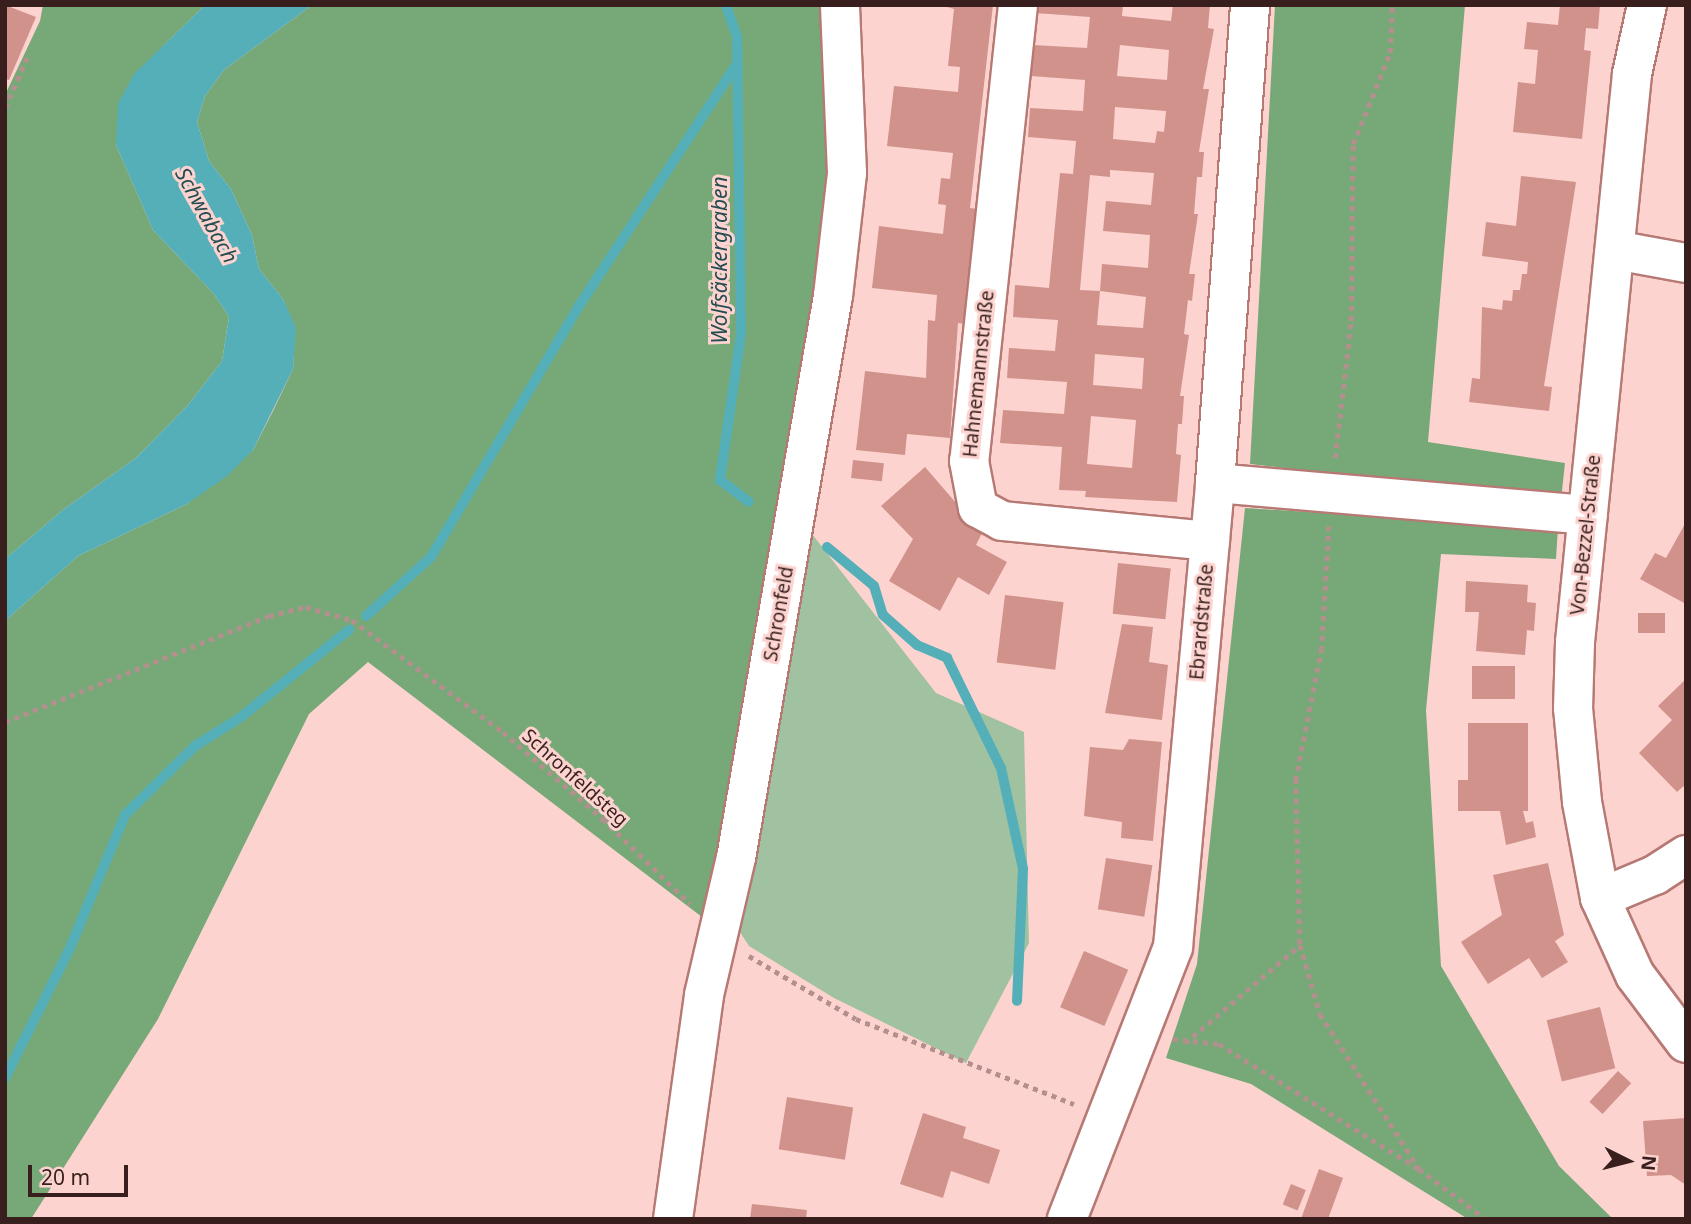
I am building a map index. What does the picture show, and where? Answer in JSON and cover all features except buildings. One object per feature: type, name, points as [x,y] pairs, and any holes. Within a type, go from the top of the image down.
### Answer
[{"type":"street","name":"Schronfeld","points":[[673,1219],[705,995],[833,296],[847,173],[841,5]]},
{"type":"street","name":"Hahnemannstraße","points":[[1018,5],[969,461],[978,508],[1002,521],[1210,541]]},
{"type":"street","name":"Ebrardstraße","points":[[1067,1219],[1173,947],[1215,483],[1250,5]]},
{"type":"street","name":"Von-Bezzel-Straße","points":[[1647,5],[1632,74],[1575,642],[1573,708],[1582,802],[1600,898],[1635,975],[1686,1042]]},
{"type":"street","points":[[1615,250],[1686,263]]},
{"type":"street","points":[[1215,483],[1588,515]]},
{"type":"street","points":[[1600,898],[1655,875],[1686,855]]},
{"type":"path","points":[[1392,5],[1390,53],[1353,144],[1351,321],[1331,492],[1322,648],[1296,779],[1300,945],[1320,1014],[1419,1169]]},
{"type":"path","points":[[5,108],[27,58]]},
{"type":"path","name":"Schronfeldsteg","points":[[5,722],[269,616],[306,607],[352,620],[503,732],[744,953],[856,1019],[1108,1117]]},
{"type":"path","points":[[1184,1044],[1300,945]]},
{"type":"path","points":[[1143,1027],[1184,1044],[1219,1044],[1419,1169],[1486,1219]]},
{"type":"green space","points":[[43,5],[205,5],[164,45],[116,145],[153,230],[214,294],[229,317],[222,361],[188,405],[136,458],[64,509],[5,559],[5,95],[40,21]]},
{"type":"green space","points":[[312,5],[832,5],[833,296],[719,930],[368,662],[309,714],[158,1019],[31,1219],[5,1219],[5,621],[78,556],[187,504],[253,450],[273,411],[293,369],[295,328],[283,299],[259,269],[252,235],[231,189],[209,161],[197,122],[205,96],[224,70]]},
{"type":"green space","points":[[1275,5],[1465,5],[1428,442],[1565,463],[1561,500],[1250,464]]},
{"type":"green space","points":[[1245,508],[1558,528],[1556,559],[1441,554],[1426,710],[1441,966],[1559,1166],[1613,1219],[1468,1219],[1251,1084],[1166,1058],[1197,964]]},
{"type":"green space","points":[[805,525],[936,693],[1024,732],[1029,943],[966,1063],[834,998],[749,946],[736,926]]},
{"type":"water","name":"Schwabach","points":[[205,5],[312,5],[224,70],[205,96],[197,122],[209,161],[231,189],[252,235],[259,269],[283,299],[296,328],[293,369],[253,450],[227,476],[187,504],[78,556],[5,621],[5,559],[64,509],[136,458],[188,405],[222,361],[229,317],[214,294],[153,230],[116,145],[118,104],[134,74]]},
{"type":"waterway","name":"Wolfsäckergraben","points":[[726,5],[737,37],[741,334],[720,480],[749,502]]},
{"type":"waterway","points":[[366,616],[431,557],[579,306],[736,65]]},
{"type":"waterway","name":"Wolfsäckergraben","points":[[827,547],[874,586],[883,615],[917,645],[947,658],[1001,768],[1023,869],[1017,1001]]},
{"type":"waterway","points":[[5,1078],[70,948],[125,815],[195,746],[241,717],[349,630]]}]
